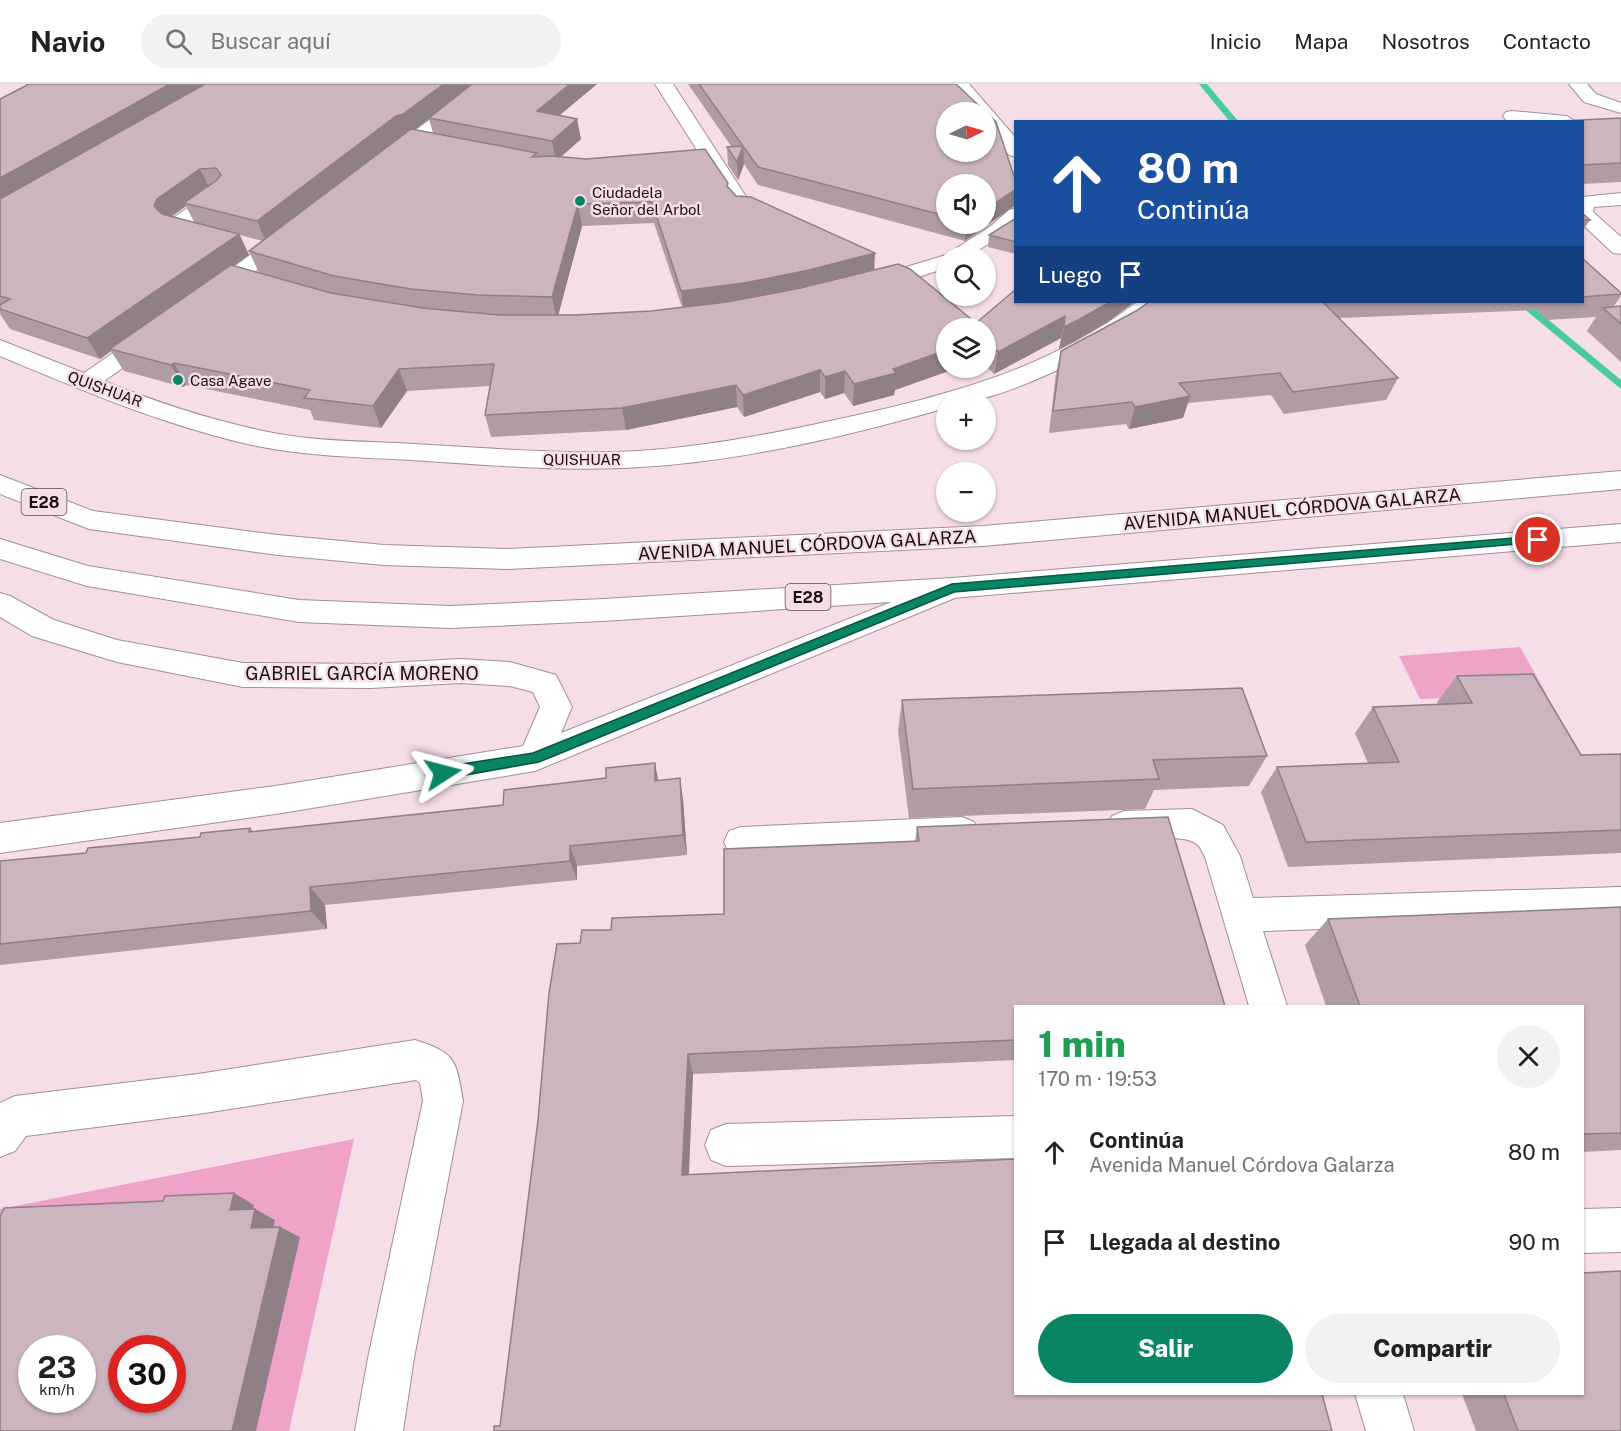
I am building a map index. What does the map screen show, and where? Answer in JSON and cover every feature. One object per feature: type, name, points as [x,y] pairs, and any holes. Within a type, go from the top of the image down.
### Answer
[{"type":"street","points":[[373,171],[489,84]]},
{"type":"street","points":[[664,84],[746,212]]},
{"type":"street","points":[[960,84],[975,102]]},
{"type":"street","points":[[1578,84],[1580,90],[1592,99],[1621,108]]},
{"type":"street","points":[[1512,116],[1549,120]]},
{"type":"street","points":[[996,127],[1014,149]]},
{"type":"street","points":[[411,141],[435,146]]},
{"type":"street","points":[[694,164],[716,162]]},
{"type":"street","points":[[218,195],[176,225],[180,229],[268,251]]},
{"type":"street","points":[[1584,207],[1588,202],[1621,199]]},
{"type":"street","points":[[1584,214],[1621,248]]},
{"type":"street","points":[[972,246],[999,229],[1014,216]]},
{"type":"street","points":[[190,310],[248,279],[268,251],[307,222]]},
{"type":"street","points":[[849,291],[936,265]]},
{"type":"street","name":"QUISHUAR","points":[[0,347],[86,383],[218,429],[281,443],[529,459],[639,459],[718,451],[795,436],[901,413],[997,386],[1097,342],[1150,303]]},
{"type":"street","points":[[86,383],[171,323]]},
{"type":"street","name":"AVENIDA MANUEL CÓRDOVA GALARZA","points":[[0,484],[89,520],[384,555],[508,559],[983,536],[1621,480]]},
{"type":"street","name":"E28","points":[[0,549],[87,576],[299,611],[450,616],[603,610],[952,588],[1621,533]]},
{"type":"street","points":[[0,838],[282,799],[535,758],[952,588]]},
{"type":"street","name":"GABRIEL GARCÍA MORENO","points":[[0,604],[43,627],[117,651],[243,675],[371,676],[460,670],[510,674],[545,683],[556,707],[535,758]]},
{"type":"street","points":[[1098,827],[1192,824],[1211,835],[1222,856],[1268,1005]]},
{"type":"street","points":[[741,842],[924,833],[996,832]]},
{"type":"street","points":[[1241,915],[1621,903]]},
{"type":"street","points":[[5,1124],[415,1060],[428,1064],[438,1071],[442,1101],[391,1358],[379,1431]]},
{"type":"street","points":[[726,1145],[1014,1137]]},
{"type":"street","points":[[1584,1231],[1621,1230]]},
{"type":"street","points":[[1379,1395],[1390,1431]]},
{"type":"shaded area","points":[[1520,647],[1547,695],[1420,699],[1399,656]]},
{"type":"shaded area","points":[[354,1139],[289,1431],[0,1431],[0,1209]]},
{"type":"building","points":[[29,84],[170,84],[0,178],[0,99]]},
{"type":"building","points":[[205,84],[444,84],[403,114],[396,116],[257,221],[184,203],[217,180],[221,175],[216,168],[200,169],[157,199],[154,206],[162,214],[239,234],[87,338],[0,309],[0,305],[10,299],[0,296],[0,199]]},
{"type":"building","points":[[472,84],[570,84],[537,111],[577,119],[552,141],[429,118]]},
{"type":"building","points":[[699,84],[956,84],[975,102],[936,102],[936,162],[996,162],[996,122],[1014,176],[1014,190],[996,202],[996,174],[936,174],[936,213],[758,167]]},
{"type":"building","points":[[1621,118],[1621,163],[1584,165],[1584,120],[1580,120]]},
{"type":"building","points":[[411,129],[537,153],[532,157],[586,159],[705,149],[728,183],[727,186],[736,196],[751,197],[875,253],[809,270],[744,283],[681,291],[652,202],[578,204],[552,297],[477,295],[411,289],[334,276],[249,251]]},
{"type":"building","points":[[743,146],[737,162],[727,147]]},
{"type":"building","points":[[1014,219],[1014,241],[989,235],[996,234],[996,231]]},
{"type":"building","points":[[1584,260],[1621,293],[1584,297]]},
{"type":"building","points":[[898,264],[910,269],[936,290],[936,306],[955,306],[970,318],[936,318],[936,354],[893,369],[896,373],[854,384],[845,371],[825,377],[820,370],[743,395],[736,385],[622,408],[485,415],[494,364],[399,369],[373,406],[304,398],[310,390],[174,363],[171,365],[110,349],[231,265],[331,293],[423,308],[499,315],[575,315],[651,311],[727,302],[801,288]]},
{"type":"building","points":[[1014,291],[1014,303],[1108,303],[1064,327],[1065,316],[998,352],[996,350],[996,318],[982,318]]},
{"type":"building","points":[[1148,303],[1324,303],[1398,378],[1293,392],[1280,373],[1179,383],[1190,396],[1135,407],[1132,402],[1053,411],[1061,351]]},
{"type":"building","points":[[1621,306],[1621,324],[1603,308]]},
{"type":"building","points":[[1533,674],[1581,755],[1621,754],[1621,830],[1306,842],[1277,767],[1399,762],[1373,707],[1472,703],[1457,676]]},
{"type":"building","points":[[1242,688],[1267,756],[1153,760],[1159,779],[913,789],[902,700]]},
{"type":"building","points":[[655,763],[655,781],[680,778],[683,835],[570,846],[570,861],[310,887],[311,911],[0,944],[0,861],[86,853],[88,848],[200,837],[201,833],[250,828],[249,832],[503,805],[504,790],[606,778],[606,768]]},
{"type":"building","points":[[1168,817],[1225,1005],[1014,1005],[1014,1040],[688,1054],[682,1175],[1014,1159],[1014,1395],[1322,1395],[1332,1431],[494,1431],[494,1426],[500,1426],[538,1120],[549,993],[557,944],[580,943],[582,930],[611,930],[612,918],[724,914],[724,849],[919,841],[917,827]]},
{"type":"building","points":[[1621,907],[1621,1133],[1584,1134],[1584,1005],[1360,1005],[1328,919]]},
{"type":"building","points":[[234,1193],[230,1210],[255,1209],[251,1228],[280,1227],[232,1431],[0,1431],[0,1217],[4,1208],[163,1201],[165,1196]]},
{"type":"building","points":[[1621,1271],[1621,1431],[1518,1431],[1504,1395],[1584,1395],[1584,1273]]},
{"type":"waterway","points":[[1203,84],[1233,120]]},
{"type":"waterway","points":[[1522,303],[1621,386]]},
{"type":"place","name":"Ciudadela Señor del Arbol","points":[[580,201]]},
{"type":"place","name":"Casa Agave","points":[[178,380]]},
{"type":"route","points":[[443,773],[535,758],[952,588],[1538,540]]}]
